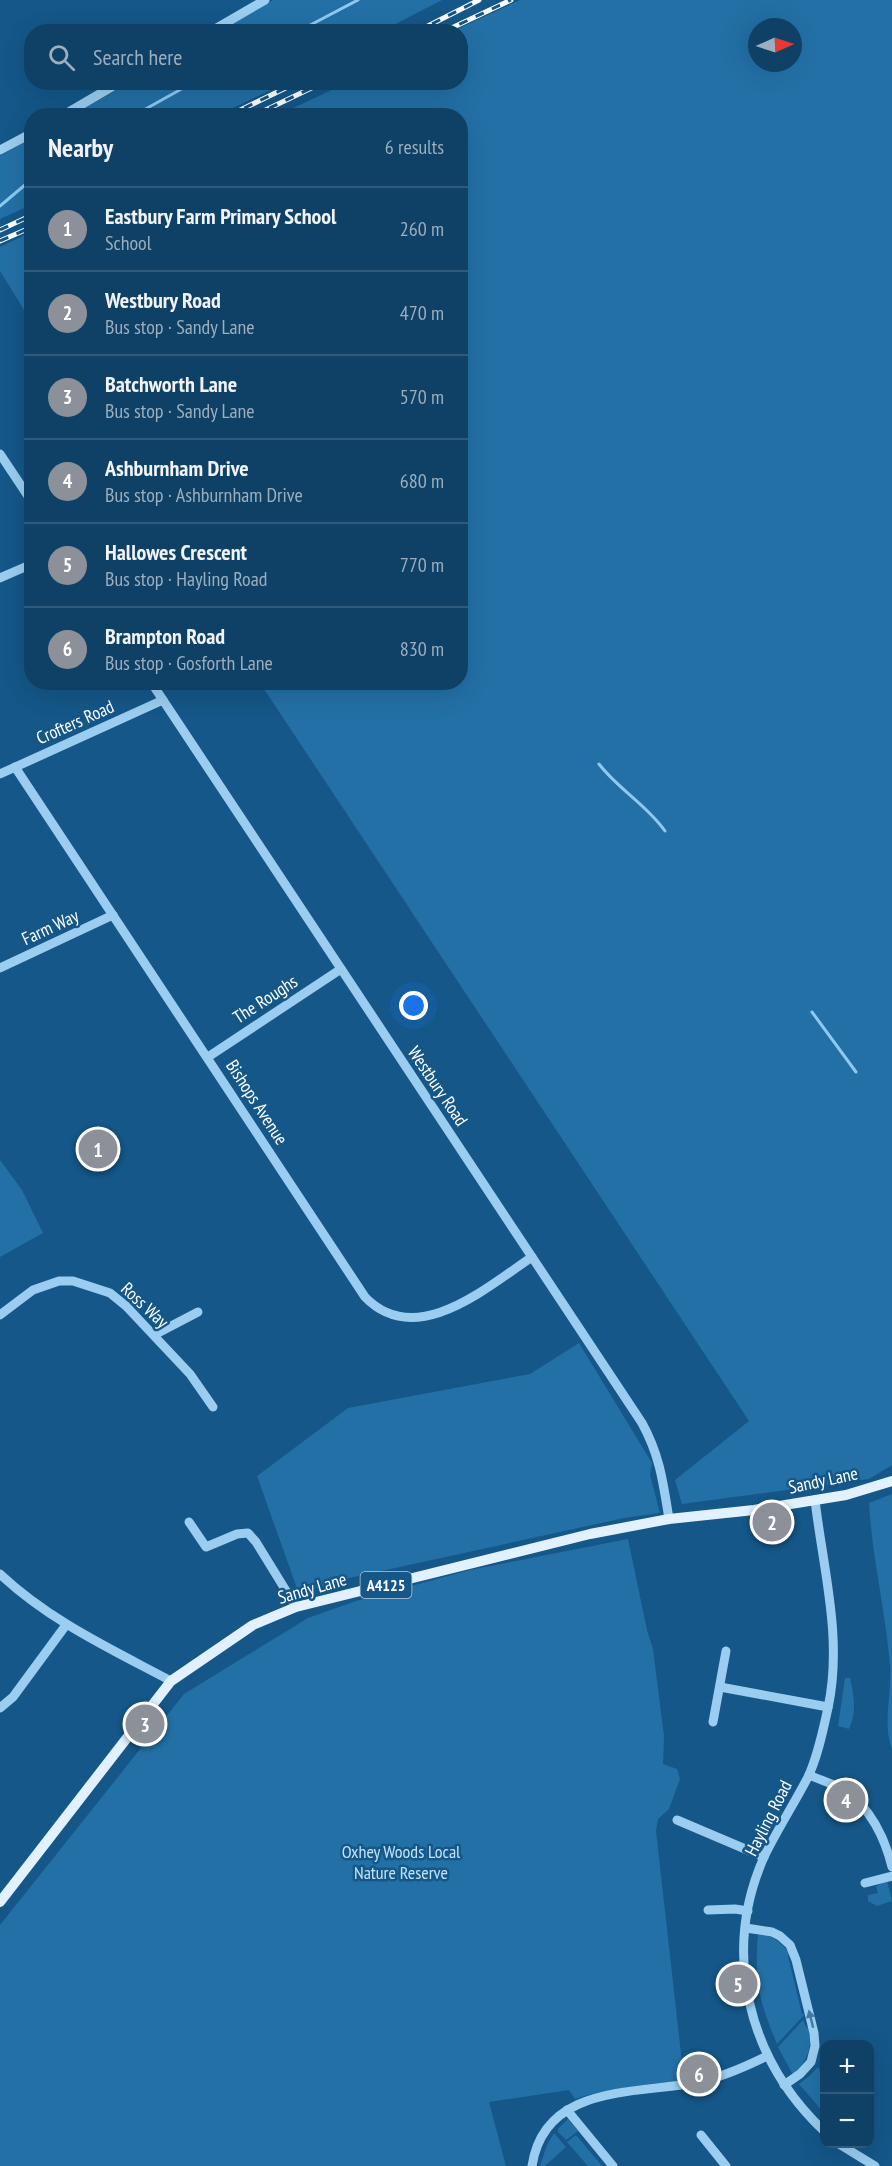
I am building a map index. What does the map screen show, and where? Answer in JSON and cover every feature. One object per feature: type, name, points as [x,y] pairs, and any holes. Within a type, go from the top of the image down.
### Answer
[{"type":"main road","name":"Sandy Lane","points":[[0,1902],[171,1681],[254,1625],[296,1607],[590,1534],[669,1519],[754,1510],[846,1495],[892,1480]]},
{"type":"street","points":[[224,24],[265,0]]},
{"type":"street","points":[[76,108],[106,90]]},
{"type":"street","points":[[0,150],[24,137]]},
{"type":"street","points":[[0,454],[24,490]]},
{"type":"street","points":[[0,578],[24,568]]},
{"type":"street","name":"Westbury Road","points":[[156,690],[642,1423],[653,1444],[662,1474],[669,1519]]},
{"type":"street","name":"Crofters Road","points":[[0,774],[163,700]]},
{"type":"street","name":"Bishops Avenue","points":[[15,767],[365,1297],[384,1313],[399,1317],[436,1315],[447,1311],[532,1257]]},
{"type":"street","name":"Farm Way","points":[[0,968],[113,915]]},
{"type":"street","name":"The Roughs","points":[[208,1057],[341,969]]},
{"type":"street","name":"Ross Way","points":[[0,1315],[24,1295],[40,1286],[59,1281],[73,1281],[98,1288],[118,1298],[154,1335],[190,1374],[213,1407]]},
{"type":"street","points":[[154,1335],[198,1312]]},
{"type":"street","name":"Hayling Road","points":[[814,1500],[832,1619],[833,1666],[828,1707],[809,1775],[764,1857],[748,1911],[745,1990],[767,2056],[784,2085],[820,2126]]},
{"type":"street","points":[[189,1522],[206,1547],[237,1534],[248,1533],[256,1542],[296,1607]]},
{"type":"street","points":[[0,1574],[32,1602],[66,1625],[171,1681]]},
{"type":"street","points":[[0,1708],[12,1697],[58,1639],[66,1625]]},
{"type":"street","points":[[713,1722],[726,1651]]},
{"type":"street","points":[[720,1688],[828,1707]]},
{"type":"street","points":[[809,1775],[844,1790],[861,1805],[883,1838],[892,1866]]},
{"type":"street","points":[[677,1820],[764,1857]]},
{"type":"street","points":[[865,1882],[892,1876]]},
{"type":"street","points":[[708,1910],[748,1911]]},
{"type":"street","points":[[746,1928],[772,1932],[790,1945],[814,2032],[815,2046],[811,2062],[800,2074],[784,2085]]},
{"type":"street","points":[[532,2166],[540,2141],[551,2123],[584,2100],[618,2093],[692,2084],[717,2078],[767,2056]]},
{"type":"street","points":[[567,2110],[613,2166]]},
{"type":"street","points":[[701,2135],[726,2166]]},
{"type":"street","points":[[846,2148],[875,2166]]},
{"type":"green space","points":[[273,0],[442,0],[396,24],[232,24]]},
{"type":"green space","points":[[520,0],[892,0],[892,1465],[869,1479],[682,1504],[675,1480],[749,1421],[265,690],[468,690],[468,108],[293,108],[332,90],[468,90],[468,24]]},
{"type":"green space","points":[[117,90],[271,90],[233,108],[85,108]]},
{"type":"green space","points":[[24,142],[24,208],[0,219],[0,156]]},
{"type":"green space","points":[[24,235],[24,310],[0,271],[0,247]]},
{"type":"green space","points":[[0,1160],[22,1190],[43,1233],[0,1257]]},
{"type":"green space","points":[[579,1343],[652,1463],[650,1475],[660,1513],[624,1518],[340,1580],[299,1594],[257,1476],[348,1408],[530,1374]]},
{"type":"green space","points":[[892,1494],[892,1749],[888,1730],[890,1667],[869,1503]]},
{"type":"green space","name":"Oxhey Woods Local Nature Reserve","points":[[628,1539],[653,1649],[664,1736],[663,1764],[677,1769],[680,1779],[669,1809],[658,1819],[656,1831],[684,2080],[615,2089],[575,2099],[569,2090],[489,2102],[506,2166],[0,2166],[0,1925],[184,1694],[308,1618],[356,1601],[470,1570]]},
{"type":"green space","points":[[845,1678],[850,1678],[854,1697],[854,1710],[849,1729],[838,1726]]},
{"type":"green space","points":[[887,1881],[892,1901],[877,1906],[868,1901],[868,1895],[878,1893],[876,1886]]},
{"type":"green space","points":[[758,1934],[776,1940],[789,1953],[802,2014],[805,2014],[777,2044],[759,1990]]},
{"type":"green space","points":[[803,2020],[809,2028],[809,2048],[805,2059],[793,2075],[778,2047]]},
{"type":"green space","points":[[819,2068],[820,2108],[799,2084]]},
{"type":"green space","points":[[568,2119],[578,2131],[566,2140],[558,2129]]},
{"type":"green space","points":[[554,2133],[566,2147],[545,2166],[540,2166],[547,2145]]},
{"type":"green space","points":[[576,2135],[602,2166],[588,2166],[567,2142]]},
{"type":"waterway","points":[[312,24],[358,0]]},
{"type":"waterway","points":[[147,108],[180,90]]},
{"type":"waterway","points":[[0,206],[24,186]]},
{"type":"waterway","points":[[599,764],[650,813],[665,831]]},
{"type":"waterway","points":[[812,1012],[856,1072]]},
{"type":"railway","points":[[432,24],[479,0]]},
{"type":"railway","points":[[460,24],[511,0]]},
{"type":"railway","points":[[244,108],[282,90]]},
{"type":"railway","points":[[270,108],[307,90]]},
{"type":"railway","points":[[0,230],[24,219]]},
{"type":"railway","points":[[0,241],[24,230]]},
{"type":"place","name":"Eastbury Farm Primary School","points":[[98,1149]]},
{"type":"place","name":"Westbury Road","points":[[772,1522]]},
{"type":"place","name":"Batchworth Lane","points":[[145,1724]]},
{"type":"place","name":"Ashburnham Drive","points":[[846,1800]]},
{"type":"place","name":"Hallowes Crescent","points":[[738,1984]]},
{"type":"place","name":"Brampton Road","points":[[699,2074]]}]
